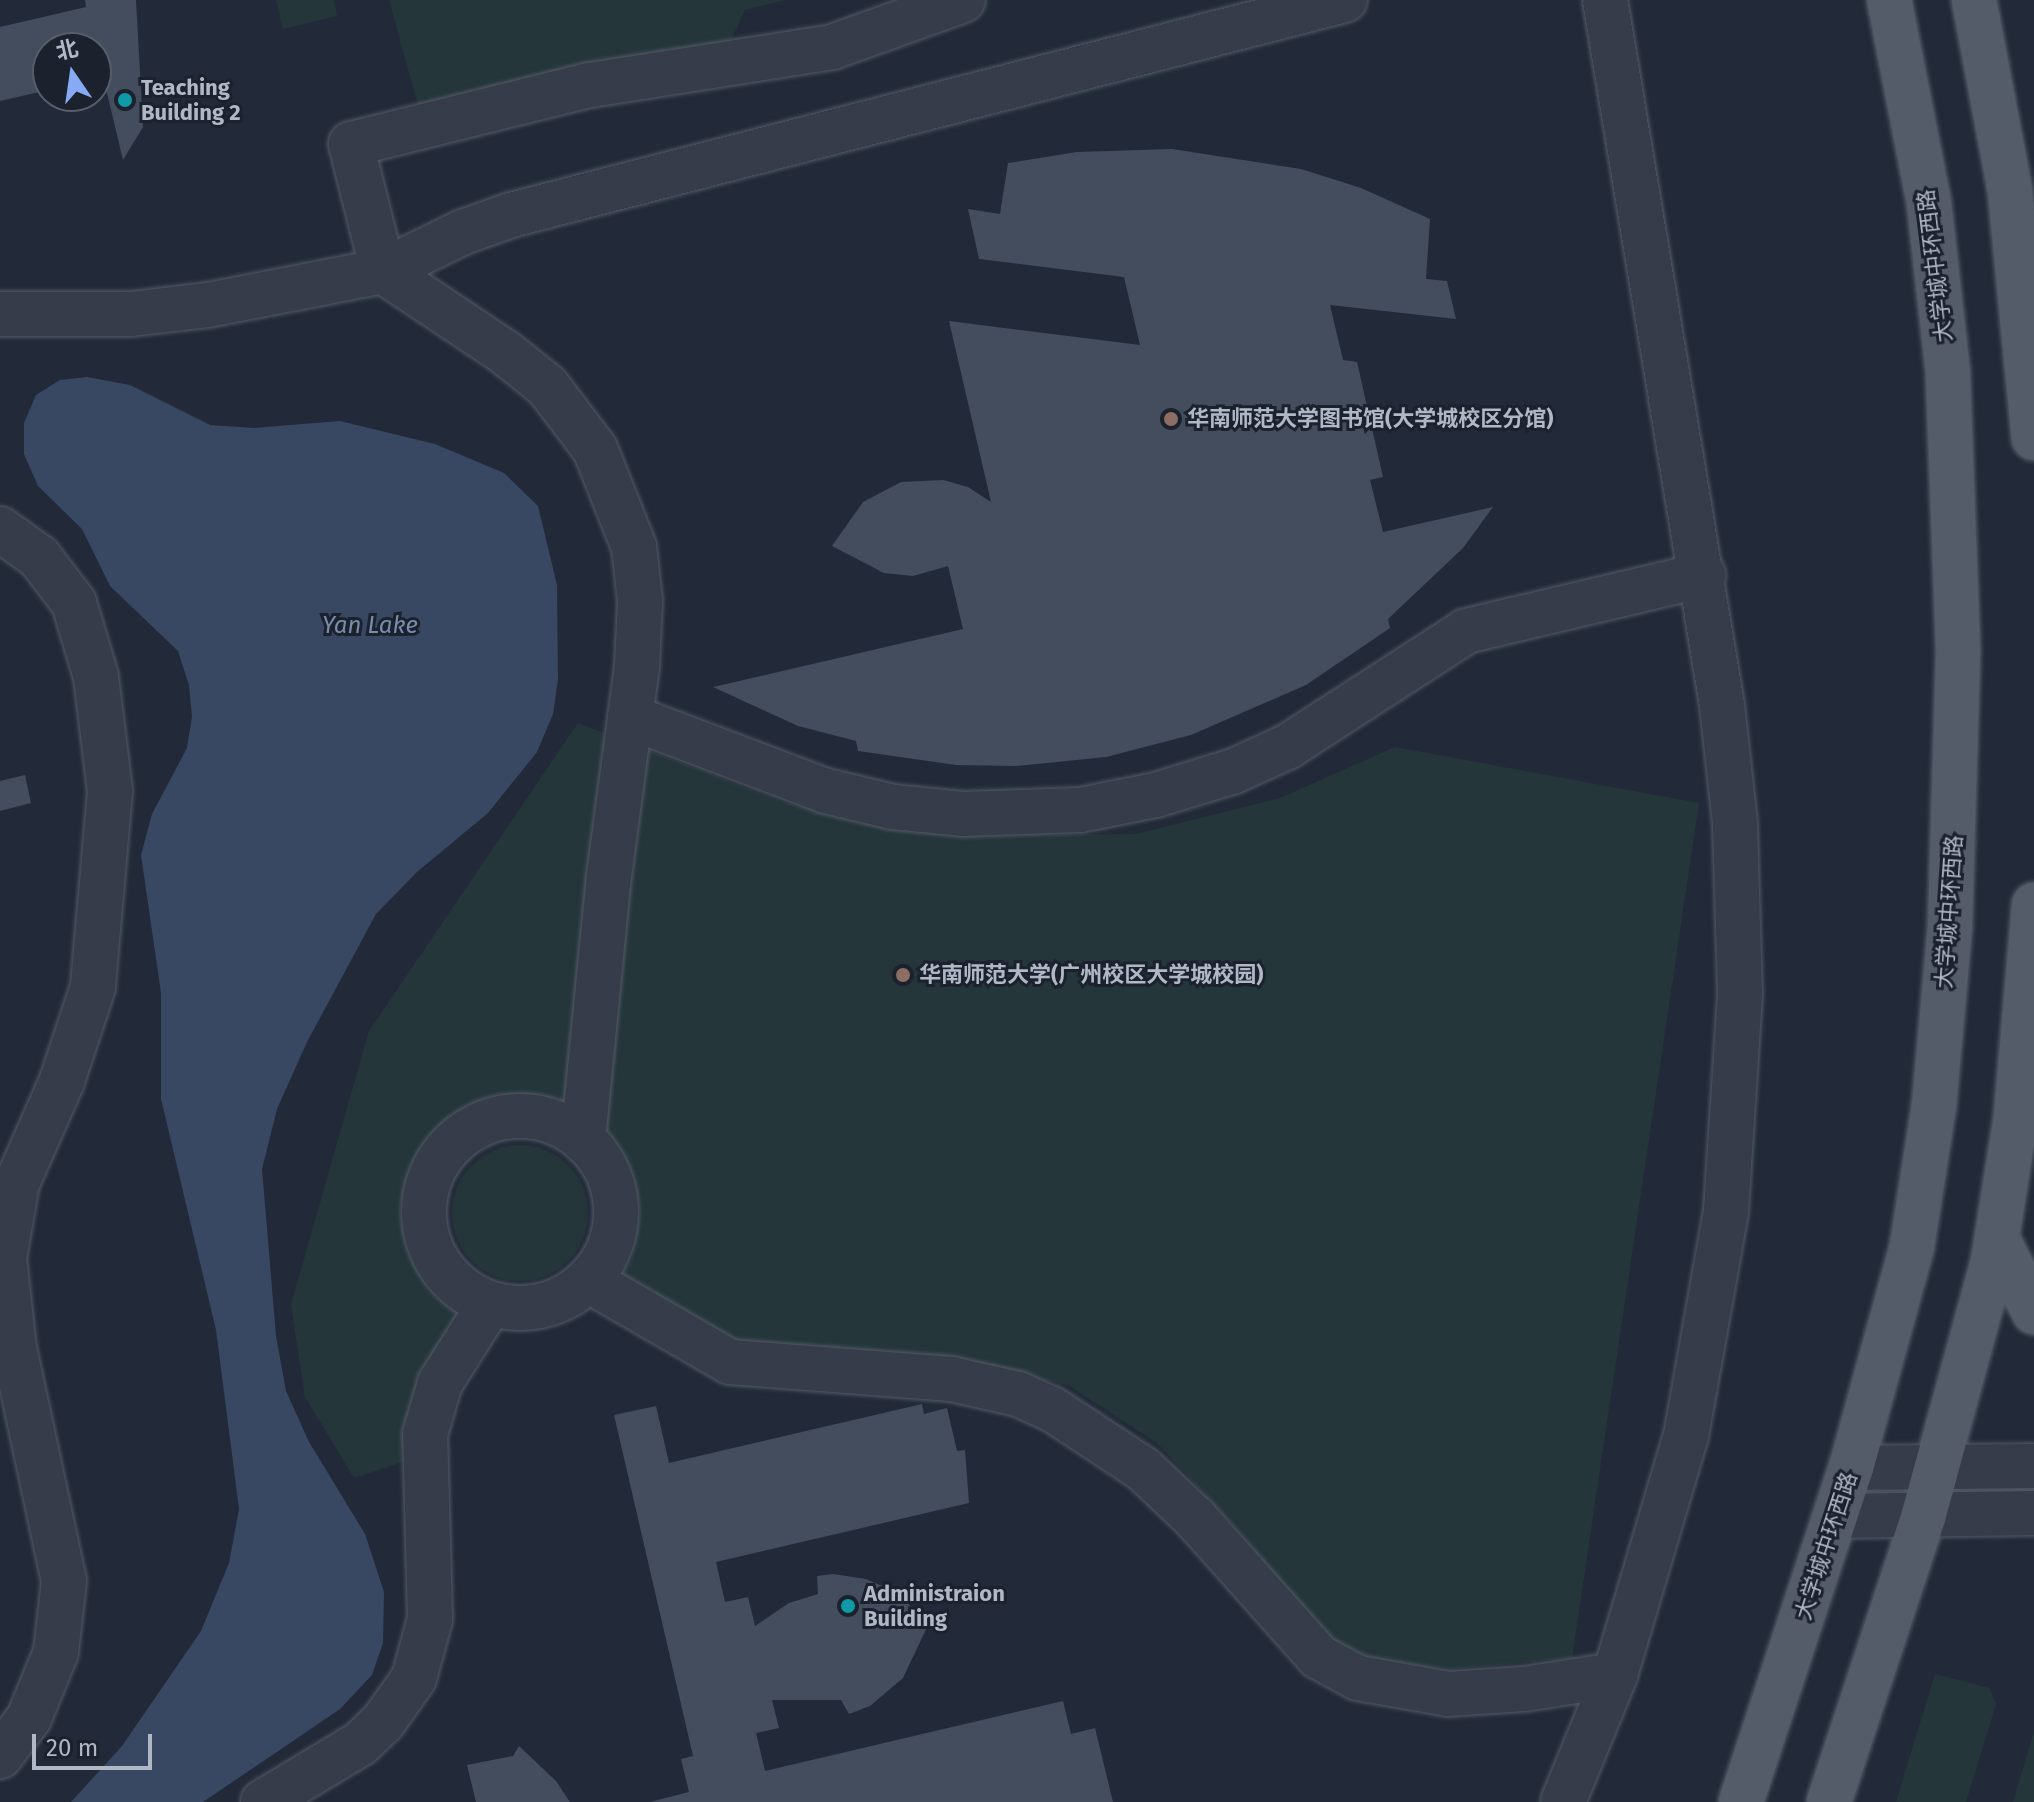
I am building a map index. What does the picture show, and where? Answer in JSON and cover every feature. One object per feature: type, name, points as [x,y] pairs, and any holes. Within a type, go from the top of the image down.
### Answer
[{"type":"main road","name":"大学城中环西路","points":[[1741,1802],[1851,1468],[1902,1285],[1924,1177],[1955,837],[1958,618],[1948,373],[1929,203],[1889,0]]},
{"type":"main road","points":[[1974,0],[2010,191],[2034,438]]},
{"type":"main road","points":[[1829,1802],[1938,1468],[1997,1238],[2016,1116],[2034,905]]},
{"type":"main road","points":[[1997,1238],[2034,1312]]},
{"type":"street","points":[[583,1140],[638,654],[638,573],[626,516],[595,449],[547,386],[506,353],[383,271],[351,144],[590,85],[832,47],[963,0]]},
{"type":"street","points":[[0,314],[131,314],[208,305],[383,271],[439,242],[511,215],[1345,0]]},
{"type":"street","points":[[1563,1802],[1615,1675],[1690,1422],[1715,1296],[1732,1137],[1740,993],[1735,823],[1703,575],[1605,0]]},
{"type":"street","points":[[0,529],[39,557],[74,603],[96,677],[110,791],[93,987],[62,1081],[17,1183],[6,1244],[14,1348],[64,1581],[56,1652],[44,1685],[29,1718],[0,1756]]},
{"type":"street","points":[[630,717],[826,791],[893,807],[963,814],[1080,810],[1156,795],[1234,771],[1287,747],[1466,631],[1703,575]]},
{"type":"street","points":[[537,1117],[583,1140],[605,1166],[616,1217],[608,1251],[588,1280],[543,1305],[490,1304],[447,1276],[430,1247],[423,1214],[435,1165],[472,1129],[503,1118],[537,1117]]},
{"type":"street","points":[[588,1280],[730,1362],[951,1379],[1018,1394],[1052,1409],[1143,1469],[1195,1518],[1319,1657],[1358,1678],[1448,1694],[1524,1689],[1615,1675]]},
{"type":"street","points":[[263,1802],[361,1743],[383,1722],[414,1678],[424,1650],[431,1594],[425,1434],[440,1383],[490,1304]]},
{"type":"street","points":[[1851,1468],[2034,1466]]},
{"type":"street","points":[[1836,1516],[2034,1513]]},
{"type":"shaded area","points":[[276,0],[334,0],[337,16],[283,29]]},
{"type":"shaded area","points":[[389,0],[786,0],[745,10],[730,42],[419,109]]},
{"type":"shaded area","points":[[578,723],[785,803],[955,836],[1136,834],[1280,798],[1395,747],[1699,803],[1572,1658],[1422,1672],[1335,1653],[1240,1532],[1158,1444],[1068,1385],[987,1369],[720,1344],[620,1278],[631,1259],[640,1216],[633,1173],[611,1135],[595,1119],[577,1107],[535,1094],[491,1097],[470,1104],[434,1130],[410,1166],[400,1209],[407,1252],[429,1291],[463,1318],[405,1461],[354,1478],[305,1397],[291,1305],[369,1031]]},
{"type":"shaded area","points":[[520,1145],[546,1150],[568,1165],[583,1187],[588,1213],[583,1239],[568,1261],[546,1276],[520,1281],[494,1276],[472,1261],[457,1239],[452,1213],[457,1187],[472,1165],[494,1150]]},
{"type":"shaded area","points":[[1935,1674],[1989,1688],[1996,1704],[1966,1802],[1896,1802]]},
{"type":"shaded area","points":[[2034,1732],[2034,1802],[2013,1802]]},
{"type":"water","name":"Yan Lake","points":[[87,377],[130,385],[210,425],[254,428],[340,421],[435,444],[504,473],[538,506],[557,585],[558,679],[553,714],[537,752],[488,813],[417,872],[376,914],[307,1042],[277,1109],[262,1169],[276,1336],[286,1391],[309,1442],[365,1534],[384,1592],[383,1643],[372,1675],[340,1709],[203,1802],[71,1802],[122,1746],[201,1631],[229,1563],[239,1509],[216,1330],[161,1099],[161,993],[141,855],[152,814],[187,748],[192,717],[189,685],[178,651],[110,586],[82,529],[38,486],[24,454],[24,423],[36,395],[60,380]]},
{"type":"building","points":[[85,0],[136,0],[143,127],[123,160],[112,112],[112,32],[32,32],[32,94],[0,101],[0,27],[86,7]]},
{"type":"building","name":"华南师范大学图书馆(大学城校区分馆)","points":[[1172,149],[1301,169],[1361,188],[1430,219],[1426,279],[1447,281],[1456,319],[1330,305],[1343,360],[1357,362],[1383,477],[1370,480],[1383,532],[1493,507],[1463,548],[1388,619],[1390,628],[1306,685],[1191,735],[1106,757],[1017,766],[956,765],[858,751],[856,741],[798,726],[713,687],[963,629],[948,566],[913,576],[884,573],[832,546],[863,502],[901,482],[943,480],[968,487],[991,502],[949,321],[1140,345],[1124,277],[979,259],[968,209],[1000,214],[1008,163],[1077,152]]},
{"type":"building","points":[[25,775],[31,803],[0,811],[0,781]]},
{"type":"building","name":"Administraion Building","points":[[922,1404],[924,1414],[947,1408],[957,1451],[965,1450],[969,1503],[716,1562],[725,1602],[748,1597],[755,1626],[789,1603],[818,1594],[817,1576],[833,1574],[866,1579],[894,1591],[929,1623],[903,1678],[870,1706],[849,1714],[841,1700],[772,1700],[779,1728],[756,1733],[765,1771],[1063,1701],[1071,1734],[1095,1728],[1113,1802],[650,1802],[689,1792],[681,1759],[693,1756],[614,1415],[656,1406],[669,1463]]},
{"type":"building","points":[[519,1746],[556,1781],[570,1802],[476,1802],[467,1765],[513,1756]]},
{"type":"place","name":"Teaching Building 2","points":[[125,100]]},
{"type":"place","name":"华南师范大学图书馆(大学城校区分馆)","points":[[1171,419]]},
{"type":"place","name":"华南师范大学(广州校区大学城校园)","points":[[903,975]]},
{"type":"place","name":"Administraion Building","points":[[848,1606]]}]
